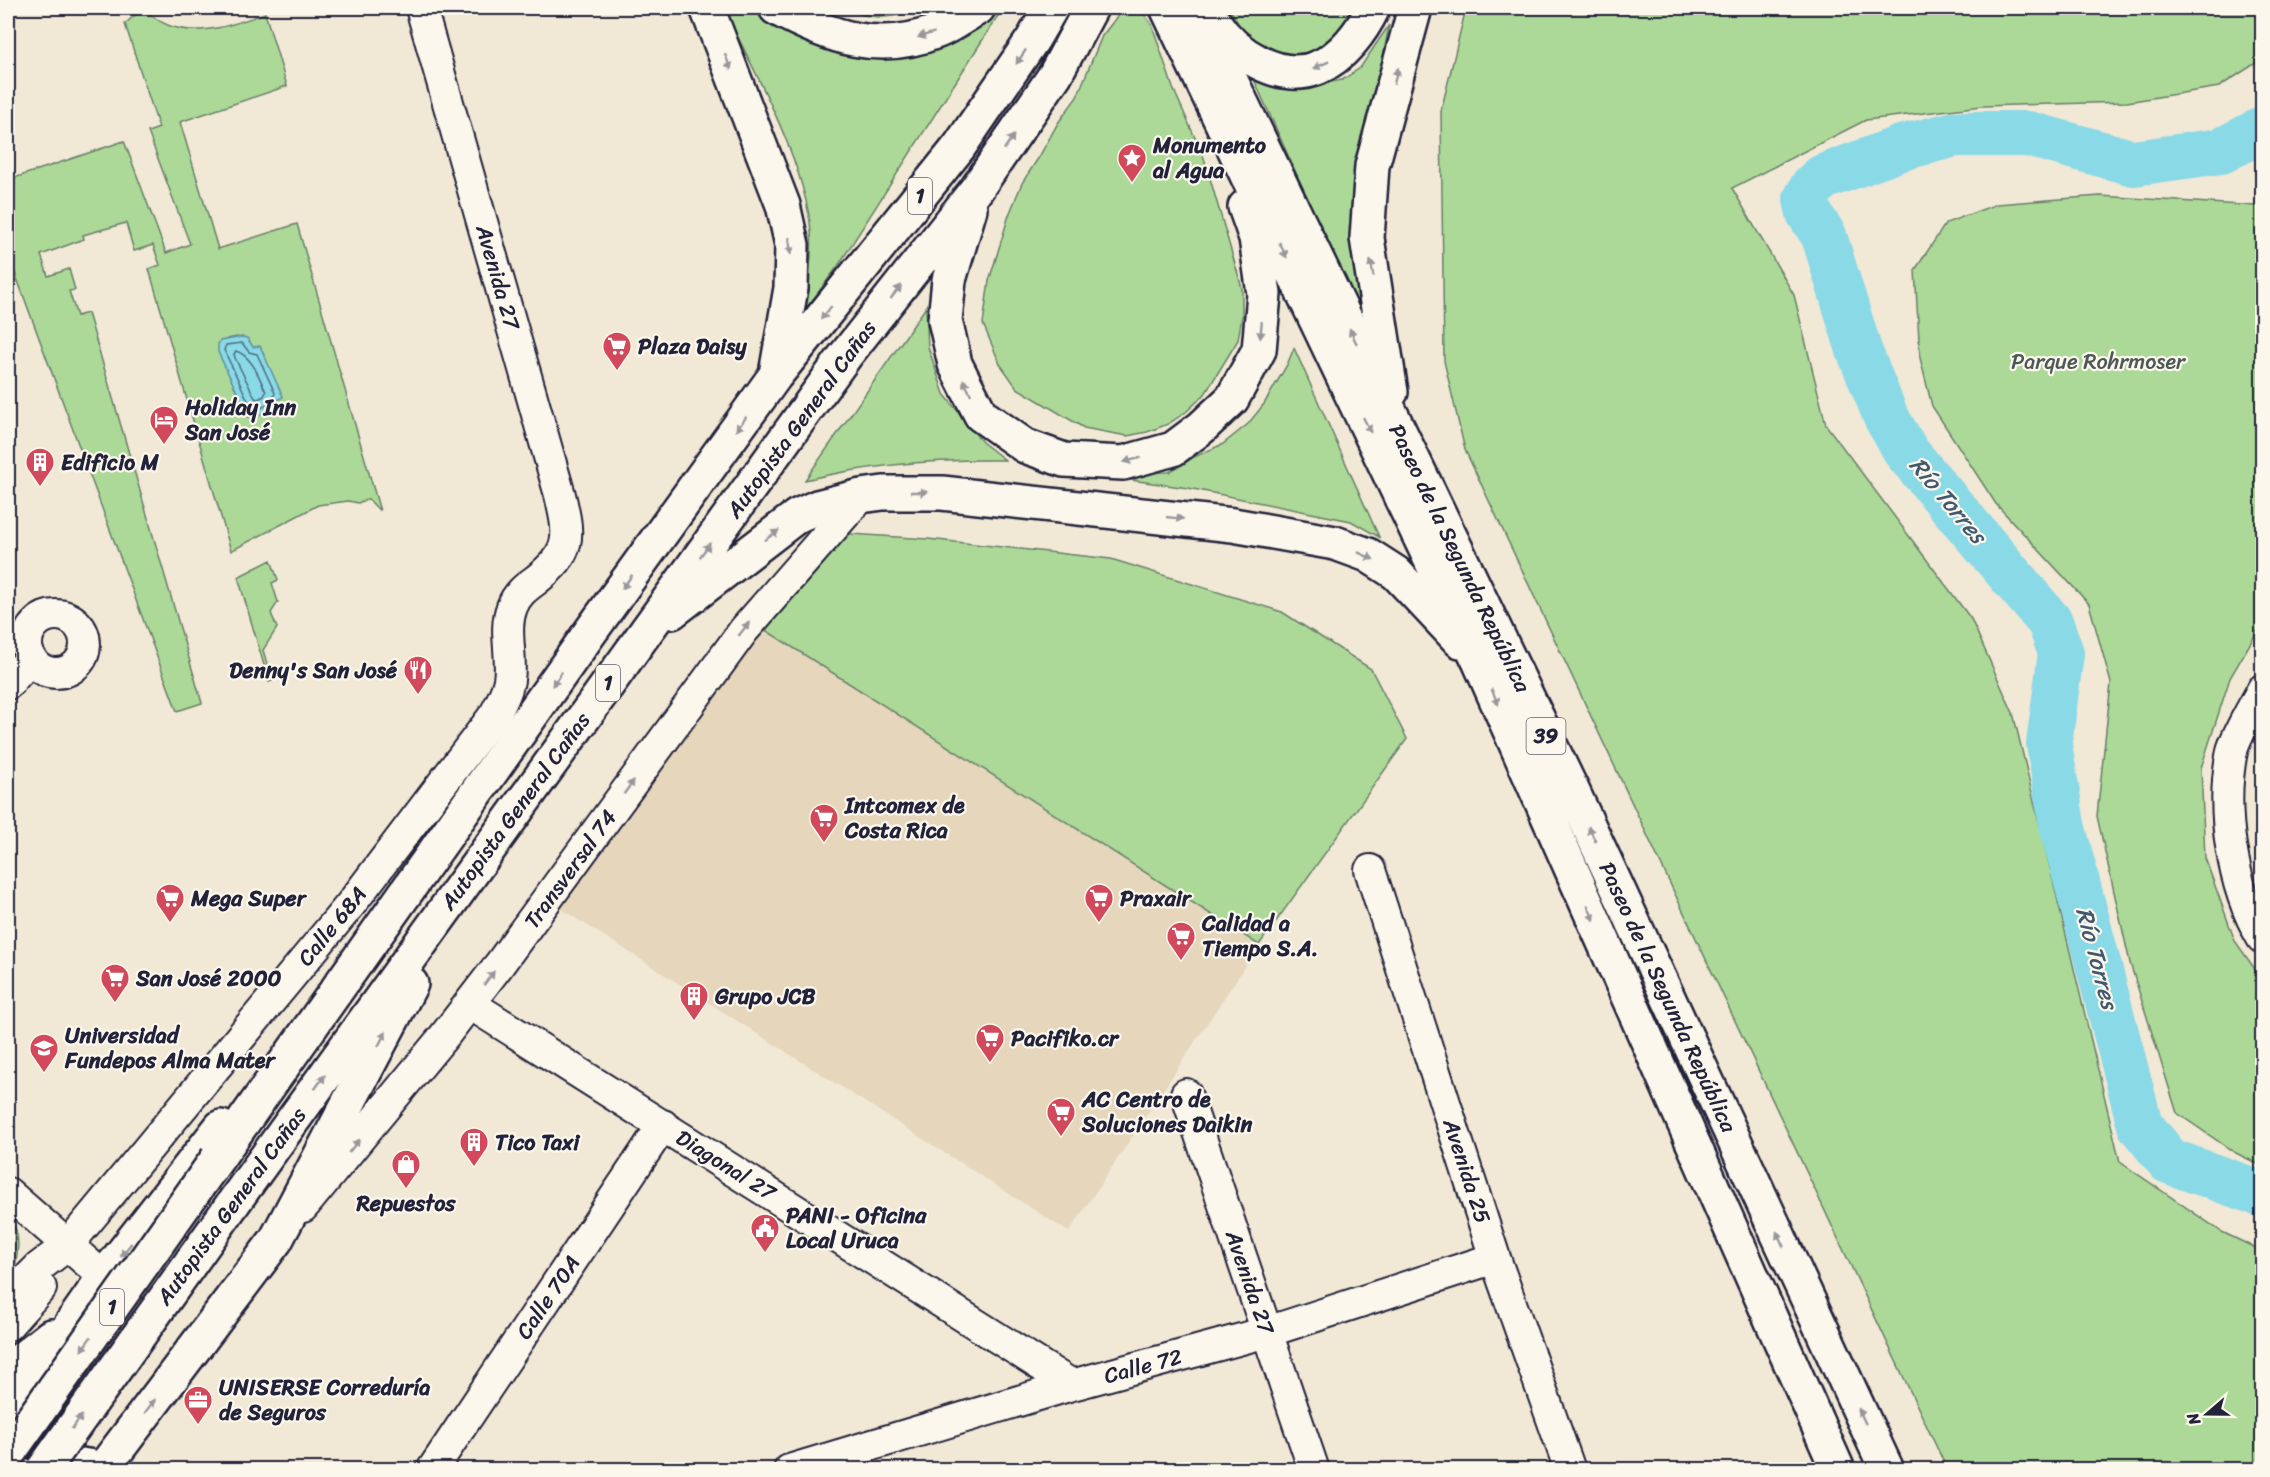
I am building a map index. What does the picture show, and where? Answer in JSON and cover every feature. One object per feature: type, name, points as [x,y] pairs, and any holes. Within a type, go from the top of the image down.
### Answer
[{"type":"highway","points":[[707,8],[783,205],[792,244],[791,288],[775,376]]},
{"type":"highway","points":[[777,8],[805,24],[844,39],[900,43],[939,31],[978,8]]},
{"type":"highway","name":"Autopista General Cañas","points":[[8,1454],[591,631],[775,376],[959,147],[1033,39],[1051,8]]},
{"type":"highway","name":"Autopista General Cañas","points":[[43,1470],[471,872],[845,356],[976,190],[1055,75],[1091,8]]},
{"type":"highway","name":"Paseo de la Segunda República","points":[[1167,8],[1480,663],[1838,1470]]},
{"type":"highway","name":"Paseo de la Segunda República","points":[[1196,8],[1572,790],[1887,1470]]},
{"type":"highway","points":[[1205,8],[1223,35],[1248,58],[1278,69],[1296,71],[1316,68],[1335,58],[1355,38],[1374,8]]},
{"type":"highway","points":[[1397,429],[1367,238],[1372,166],[1415,8]]},
{"type":"highway","points":[[976,190],[949,280],[945,320],[955,364],[981,415],[1025,446],[1064,460],[1123,463],[1173,449],[1201,428],[1232,399],[1259,350],[1264,294],[1256,238],[1198,72]]},
{"type":"highway","points":[[643,635],[797,516],[818,507],[861,496],[882,493],[942,493],[1233,525],[1335,543],[1368,555],[1396,573],[1480,663]]},
{"type":"highway","points":[[433,856],[104,1277],[80,1312],[12,1394],[32,1434],[44,1449],[58,1460],[102,1469],[276,1240],[471,872]]},
{"type":"street","name":"Avenida 27","points":[[421,8],[560,495],[567,531],[565,548]]},
{"type":"street","name":"Transversal 74","points":[[276,1240],[470,1004],[744,630],[861,496]]},
{"type":"street","name":"Calle 68A","points":[[8,1298],[39,1267],[68,1245],[351,904],[495,714],[509,679],[508,630],[511,608],[520,592],[550,567],[565,548]]},
{"type":"street","points":[[8,684],[31,658]]},
{"type":"street","points":[[2262,690],[2232,749],[2228,787],[2230,840],[2236,872],[2262,938]]},
{"type":"street","name":"Avenida 25","points":[[1370,870],[1495,1258],[1570,1470]]},
{"type":"street","name":"Diagonal 27","points":[[470,1004],[1072,1385]]},
{"type":"street","name":"Avenida 27","points":[[1186,1094],[1314,1470]]},
{"type":"street","name":"Calle 70A","points":[[432,1470],[663,1125]]},
{"type":"street","points":[[8,1193],[104,1277]]},
{"type":"street","points":[[8,1325],[42,1288],[68,1245]]},
{"type":"street","name":"Calle 72","points":[[789,1470],[1072,1385],[1267,1332],[1495,1258]]},
{"type":"shaded area","points":[[756,624],[1259,945],[1069,1232],[557,906]]},
{"type":"green space","points":[[143,8],[166,24],[194,30],[218,28],[265,13],[287,86],[180,122],[218,249],[297,224],[380,511],[368,499],[358,503],[348,501],[318,505],[231,551],[149,269],[160,265],[153,245],[134,251],[126,223],[83,235],[84,239],[41,255],[48,276],[69,269],[75,290],[69,291],[77,316],[88,313],[202,703],[177,711],[8,254],[8,180],[124,141],[166,253],[190,244],[148,132],[159,128],[125,24]],"holes":[[[237,337],[250,342],[279,405],[249,417],[219,352],[227,339]]]},
{"type":"green space","points":[[723,8],[760,8],[842,44],[979,8],[1003,8],[838,266],[799,318],[811,255],[811,227],[805,195],[782,129]]},
{"type":"green space","points":[[839,8],[920,8],[898,15],[880,17]]},
{"type":"green space","points":[[1122,8],[1140,8],[1152,25],[1173,88],[1204,158],[1242,288],[1242,316],[1238,340],[1205,394],[1186,412],[1168,424],[1127,436],[1084,428],[1017,388],[1000,364],[983,324],[989,281],[1009,215],[1022,183],[1058,123],[1077,97],[1102,36]]},
{"type":"green space","points":[[1229,8],[1359,8],[1326,48],[1309,57],[1276,51],[1248,40]]},
{"type":"green space","points":[[1466,8],[2262,8],[2262,59],[2219,87],[2127,102],[1982,106],[1866,120],[1732,188],[1794,295],[1826,425],[1971,619],[2013,713],[2120,1162],[2222,1232],[2262,1251],[2262,1469],[1947,1469],[1465,450],[1444,361],[1441,111]]},
{"type":"green space","points":[[1389,25],[1351,252],[1366,329],[1252,75],[1299,88],[1342,80],[1360,68]]},
{"type":"green space","name":"Parque Rohrmoser","points":[[2100,196],[2256,206],[2262,201],[2262,623],[2230,678],[2201,768],[2205,858],[2235,941],[2262,979],[2262,1166],[2234,1152],[2177,1113],[2130,963],[2097,816],[2111,683],[2089,604],[1996,504],[1932,406],[1920,358],[1915,270],[1946,223],[1997,204]]},
{"type":"green space","points":[[926,307],[928,347],[944,394],[982,442],[1005,460],[954,460],[904,464],[855,470],[805,480]]},
{"type":"green space","points":[[1294,348],[1379,537],[1351,521],[1188,488],[1081,473],[1169,472],[1194,457],[1223,444],[1248,424],[1264,404],[1287,365]]},
{"type":"green space","points":[[835,533],[928,539],[1111,559],[1282,612],[1371,669],[1407,739],[1259,945],[756,624]]},
{"type":"green space","points":[[271,560],[278,580],[272,583],[278,602],[271,613],[277,628],[263,650],[272,681],[269,682],[238,577]]},
{"type":"green space","points":[[8,620],[18,638],[18,658],[8,668]]},
{"type":"green space","points":[[8,1217],[16,1230],[18,1242],[16,1264],[8,1281]]},
{"type":"water","points":[[247,338],[253,347],[260,346],[283,397],[277,400],[279,406],[254,417],[249,417],[218,352],[220,341]]},
{"type":"waterway","name":"Río Torres","points":[[2262,130],[2221,151],[2134,163],[2028,134],[1955,134],[1901,148],[1823,177],[1813,186],[1806,199],[1809,213],[1824,236],[1859,350],[1886,417],[1907,453],[2050,622],[2061,653],[2049,744],[2062,825],[2140,1125],[2169,1161],[2262,1194]]},
{"type":"place","name":"Monumento al Agua","points":[[1132,184]]},
{"type":"place","name":"Plaza Daisy","points":[[617,372]]},
{"type":"place","name":"Holiday Inn San José","points":[[164,446]]},
{"type":"place","name":"Edificio M","points":[[40,488]]},
{"type":"place","name":"Denny's San José","points":[[418,696]]},
{"type":"place","name":"Intcomex de Costa Rica","points":[[824,844]]},
{"type":"place","name":"Mega Super","points":[[170,924]]},
{"type":"place","name":"Praxair","points":[[1099,924]]},
{"type":"place","name":"Calidad a Tiempo S.A.","points":[[1181,962]]},
{"type":"place","name":"San José 2000","points":[[115,1004]]},
{"type":"place","name":"Grupo JCB","points":[[694,1022]]},
{"type":"place","name":"Pacifiko.cr","points":[[990,1064]]},
{"type":"place","name":"Universidad Fundepos Alma Mater","points":[[44,1074]]},
{"type":"place","name":"AC Centro de Soluciones Daikin","points":[[1061,1138]]},
{"type":"place","name":"Tico Taxi","points":[[474,1168]]},
{"type":"place","name":"Repuestos","points":[[406,1190]]},
{"type":"place","name":"PANI - Oficina Local Uruca","points":[[765,1254]]},
{"type":"place","name":"UNISERSE Correduría de Seguros","points":[[198,1426]]}]
